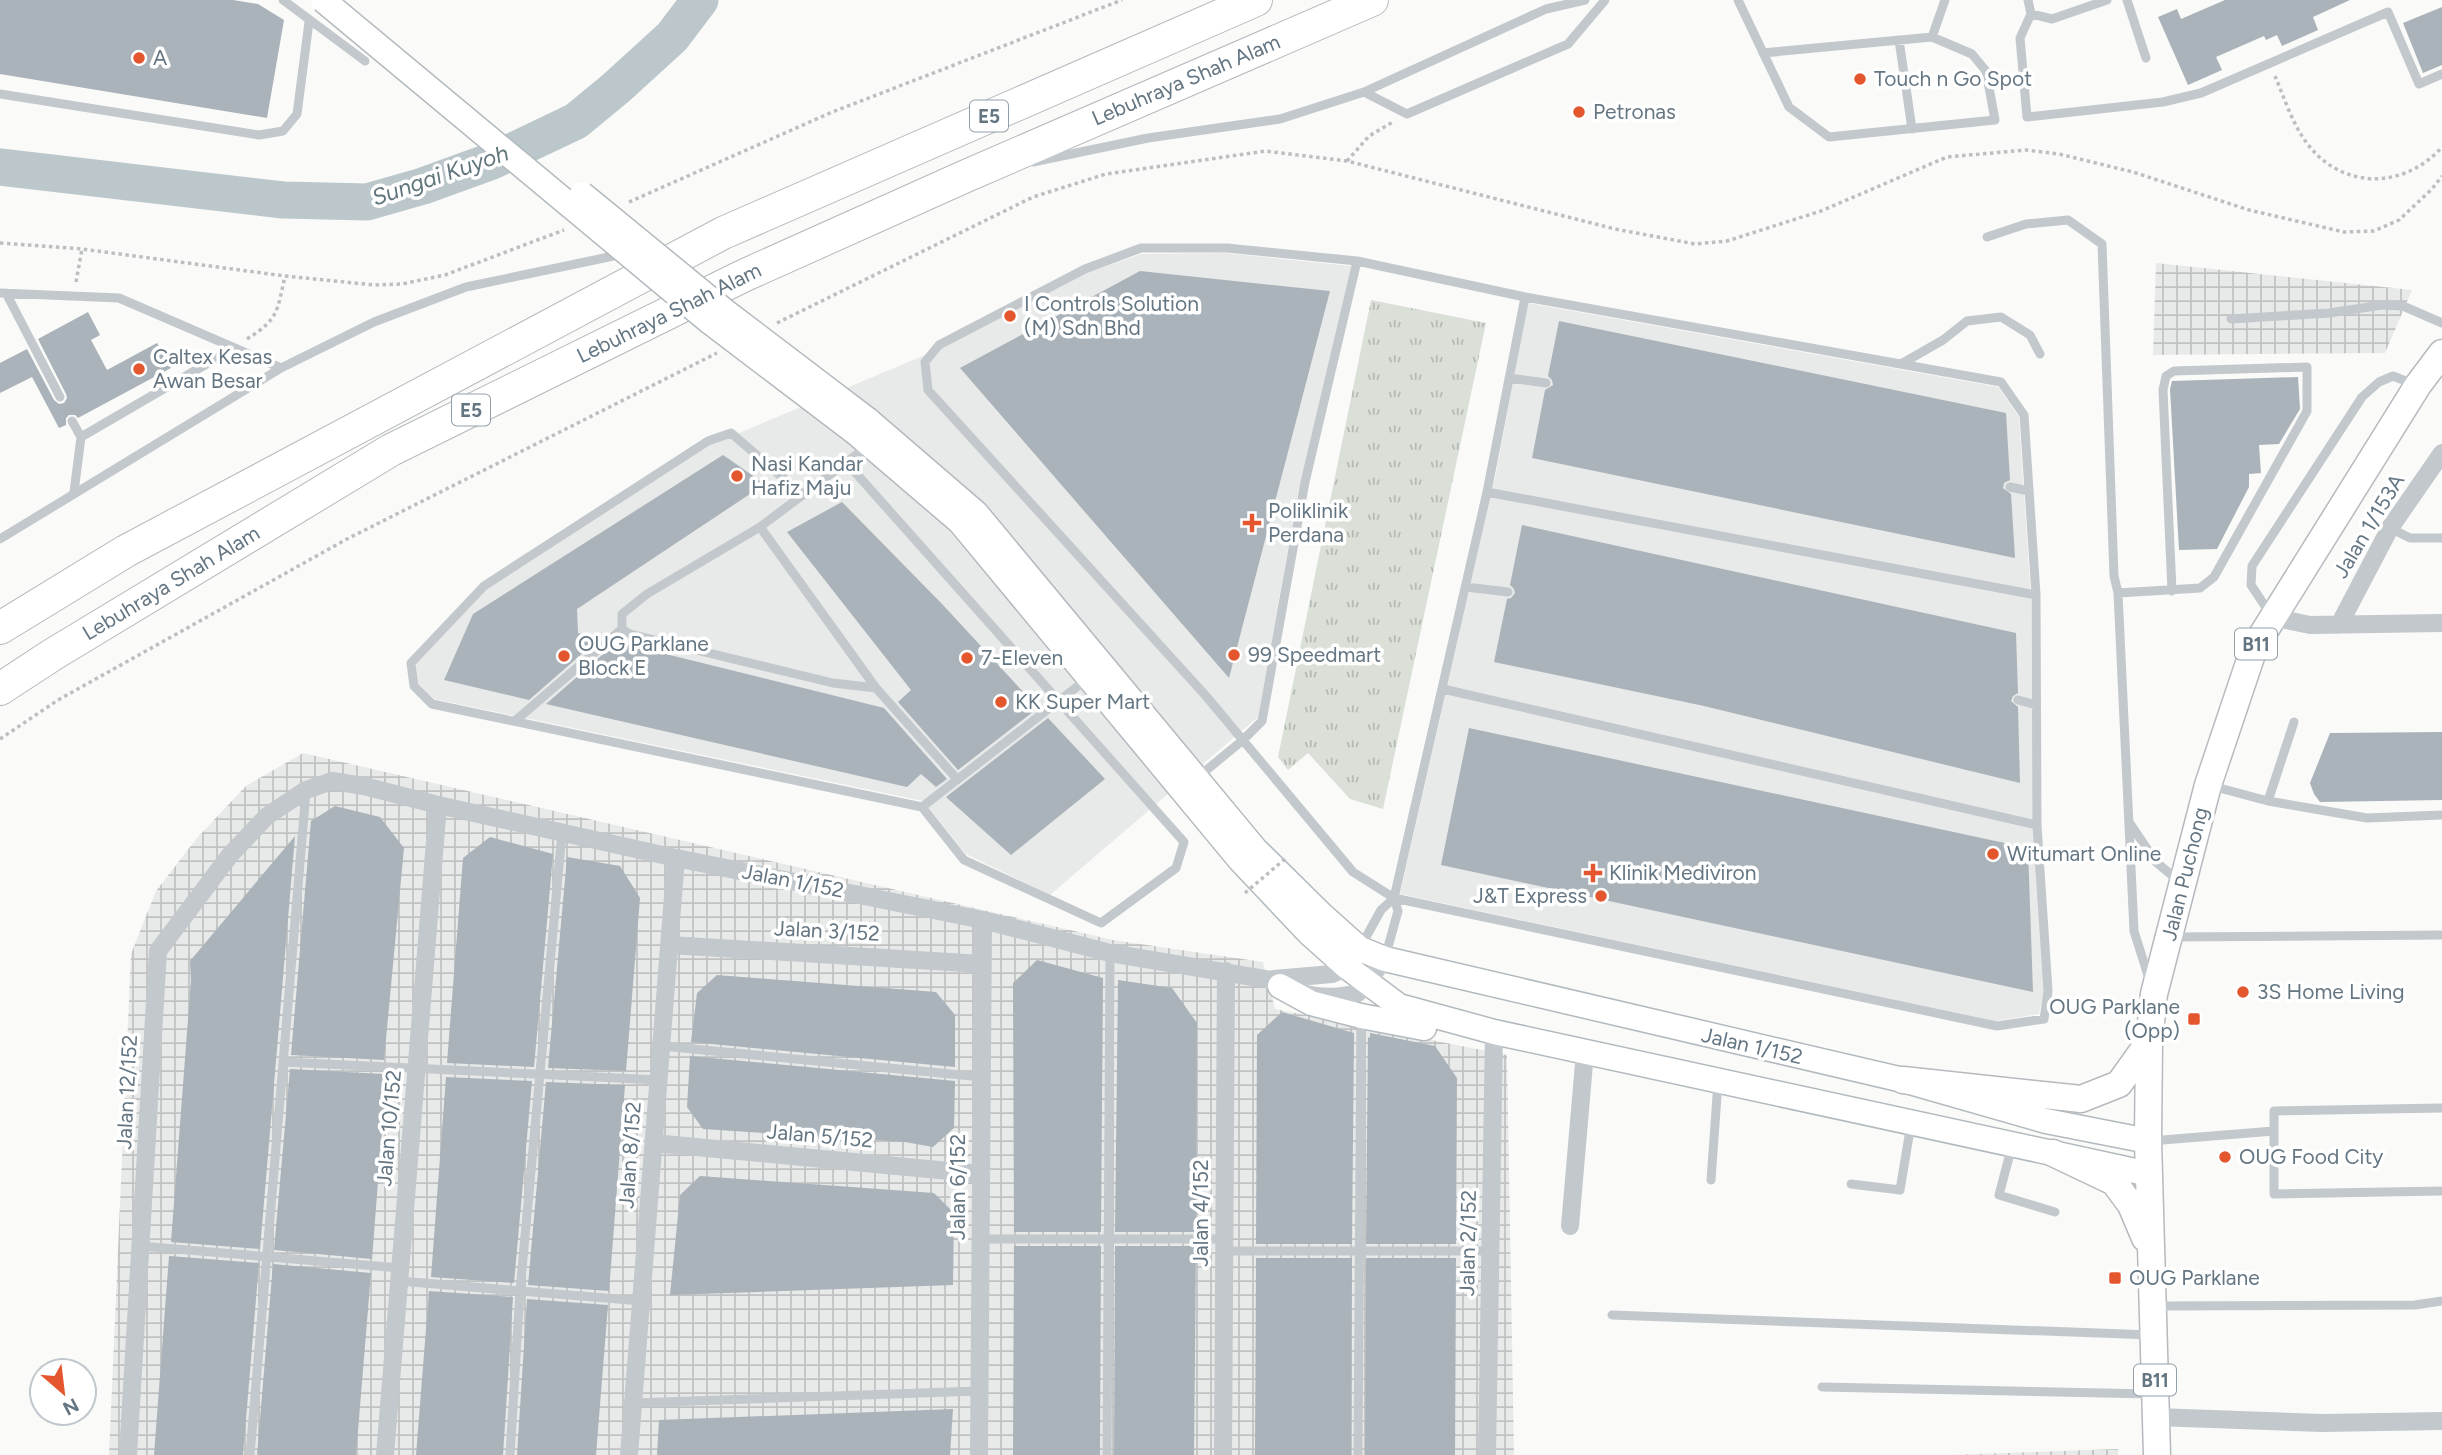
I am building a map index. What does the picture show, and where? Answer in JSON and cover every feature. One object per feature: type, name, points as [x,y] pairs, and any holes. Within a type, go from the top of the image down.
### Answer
[{"type":"highway","name":"Lebuhraya Shah Alam","points":[[0,628],[126,551],[723,233],[1256,0]]},
{"type":"highway","name":"Lebuhraya Shah Alam","points":[[0,689],[391,450],[743,276],[1371,0]]},
{"type":"main road","name":"Jalan Puchong","points":[[2157,1455],[2148,1141],[2149,1042],[2154,994],[2208,785],[2254,648],[2418,385],[2442,353]]},
{"type":"main road","points":[[1903,1080],[2081,1099],[2119,1084],[2149,1042]]},
{"type":"main road","points":[[2053,1153],[2114,1182],[2131,1205],[2151,1252]]},
{"type":"street","points":[[323,0],[710,322],[976,513],[1240,860],[1309,933],[1353,958]]},
{"type":"street","points":[[346,0],[726,312],[864,433]]},
{"type":"street","name":"Jalan 1/153A","points":[[2339,625],[2390,528],[2442,453]]},
{"type":"street","points":[[2272,617],[2310,625],[2442,623]]},
{"type":"street","points":[[1096,672],[1197,778],[1255,849],[1322,915],[1353,958],[1367,983],[1399,1006],[1494,1032]]},
{"type":"street","name":"Jalan 1/152","points":[[306,790],[332,781],[364,786],[677,858],[982,920],[1110,953],[1226,971],[1276,983]]},
{"type":"street","name":"Jalan 12/152","points":[[128,1455],[158,951],[230,855],[267,816],[306,790]]},
{"type":"street","name":"Jalan 10/152","points":[[385,1455],[438,805]]},
{"type":"street","name":"Jalan 8/152","points":[[629,1455],[677,858]]},
{"type":"street","name":"Jalan 6/152","points":[[979,1455],[982,920]]},
{"type":"street","name":"Jalan 3/152","points":[[670,944],[982,964]]},
{"type":"street","points":[[1276,983],[1332,974],[1353,958]]},
{"type":"street","name":"Jalan 1/152","points":[[1353,958],[1385,959],[1903,1080],[2046,1121],[2148,1141]]},
{"type":"street","points":[[1276,983],[1328,998],[1358,993],[1385,959]]},
{"type":"street","name":"Jalan 4/152","points":[[1223,1455],[1226,971]]},
{"type":"street","points":[[1276,983],[1311,1003],[1361,1016],[1451,1033],[1494,1032]]},
{"type":"street","name":"Jalan 1/152","points":[[1494,1032],[2149,1174]]},
{"type":"street","name":"Jalan 2/152","points":[[1487,1455],[1494,1032]]},
{"type":"street","points":[[1570,1226],[1585,1052]]},
{"type":"street","name":"Jalan 5/152","points":[[654,1143],[981,1174]]},
{"type":"street","points":[[2155,1406],[2322,1423],[2442,1421]]},
{"type":"lane","points":[[283,0],[309,22],[365,61]]},
{"type":"lane","points":[[966,176],[1148,138],[1280,119],[1364,92],[1546,9],[1585,0]]},
{"type":"lane","points":[[1364,92],[1407,114],[1568,44],[1605,0]]},
{"type":"lane","points":[[1738,0],[1763,53],[1790,107],[1829,137],[1995,120],[1986,71],[1972,54],[1932,37],[1763,53]]},
{"type":"lane","points":[[1932,37],[1945,0]]},
{"type":"lane","points":[[2028,0],[2031,14],[2020,38],[2026,117],[2163,102],[2201,93],[2388,12],[2419,84],[2442,74]]},
{"type":"lane","points":[[2031,14],[2052,19],[2107,0]]},
{"type":"lane","points":[[2127,0],[2146,58]]},
{"type":"lane","points":[[0,94],[259,135],[283,131],[297,114],[309,22]]},
{"type":"lane","points":[[1899,40],[1912,129]]},
{"type":"lane","points":[[1987,237],[2025,224],[2068,220],[2102,244],[2114,576],[2118,593],[2134,931],[2154,994]]},
{"type":"lane","points":[[682,242],[723,233]]},
{"type":"lane","points":[[0,539],[281,368],[374,322],[466,287],[655,247]]},
{"type":"lane","points":[[1141,248],[1227,248],[1357,261],[1525,297],[2001,382],[2024,415],[2036,595],[2037,825],[2048,991],[2044,1019],[1997,1026],[1394,898],[1353,872],[1206,695],[929,390],[925,362],[939,345],[1085,270],[1141,248]]},
{"type":"lane","points":[[1197,778],[1243,740],[1262,720],[1305,482],[1357,261]]},
{"type":"lane","points":[[3,293],[119,298],[281,368]]},
{"type":"lane","points":[[3,293],[60,397]]},
{"type":"lane","points":[[1385,959],[1398,911],[1394,898],[1487,492],[1525,297]]},
{"type":"lane","points":[[2231,319],[2329,313],[2382,305],[2403,306],[2442,323]]},
{"type":"lane","points":[[1901,364],[1943,340],[1967,321],[2001,317],[2030,335],[2040,354]]},
{"type":"lane","points":[[81,437],[233,348]]},
{"type":"lane","points":[[2118,593],[2172,591],[2200,587],[2214,577],[2307,411],[2307,367],[2174,371],[2166,376],[2163,390],[2172,591]]},
{"type":"lane","points":[[2272,617],[2251,585],[2252,566],[2362,397],[2379,382],[2393,376],[2418,385]]},
{"type":"lane","points":[[1509,378],[1546,383]]},
{"type":"lane","points":[[72,421],[81,437],[74,492]]},
{"type":"lane","points":[[803,495],[731,433],[708,441],[484,586],[411,663],[414,686],[432,704],[922,807],[964,860],[1101,923],[1176,868],[1184,842],[846,462]]},
{"type":"lane","points":[[515,721],[622,629],[622,614],[647,594],[760,527],[803,495],[846,462],[864,433]]},
{"type":"lane","points":[[2010,487],[2029,491]]},
{"type":"lane","points":[[1487,492],[2036,595]]},
{"type":"lane","points":[[760,527],[876,688],[957,779]]},
{"type":"lane","points":[[2390,528],[2410,538],[2442,538]]},
{"type":"lane","points":[[1466,587],[1508,593]]},
{"type":"lane","points":[[622,629],[630,634],[833,683],[876,688]]},
{"type":"lane","points":[[922,807],[1096,672]]},
{"type":"lane","points":[[1443,689],[2037,825]]},
{"type":"lane","points":[[2018,700],[2036,705]]},
{"type":"lane","points":[[2268,801],[2294,722]]},
{"type":"lane","points":[[2208,785],[2268,801],[2367,818],[2442,814]]},
{"type":"lane","points":[[250,1455],[306,790]]},
{"type":"lane","points":[[2128,820],[2156,862],[2183,884]]},
{"type":"lane","points":[[510,1455],[520,1291],[562,833]]},
{"type":"lane","points":[[1353,958],[1381,910],[1394,898]]},
{"type":"lane","points":[[2169,937],[2442,935]]},
{"type":"lane","points":[[1107,1455],[1110,953]]},
{"type":"lane","points":[[1358,1455],[1361,1016]]},
{"type":"lane","points":[[662,1046],[982,1077]]},
{"type":"lane","points":[[283,1062],[659,1080]]},
{"type":"lane","points":[[1711,1180],[1718,1080]]},
{"type":"lane","points":[[2442,1108],[2274,1111],[2274,1194],[2442,1191]]},
{"type":"lane","points":[[1851,1184],[1900,1190],[1912,1122]]},
{"type":"lane","points":[[2148,1141],[2274,1131]]},
{"type":"lane","points":[[2013,1144],[1999,1195],[2055,1212]]},
{"type":"lane","points":[[981,1239],[1108,1239],[1359,1251],[1490,1251]]},
{"type":"lane","points":[[140,1246],[267,1256],[520,1291],[642,1301]]},
{"type":"lane","points":[[2152,1306],[2415,1305],[2442,1301]]},
{"type":"lane","points":[[1612,1315],[2153,1335]]},
{"type":"lane","points":[[1822,1387],[2155,1406]]},
{"type":"lane","points":[[634,1404],[979,1391]]},
{"type":"path","points":[[2269,64],[2303,138],[2327,164],[2354,177],[2374,180],[2393,178],[2426,163],[2442,147]]},
{"type":"path","points":[[1347,161],[1369,136],[1407,114]]},
{"type":"path","points":[[772,326],[1033,197],[1106,174],[1265,151],[1347,161],[1615,229],[1695,244],[1727,241],[1821,211],[1947,157],[2026,150],[2059,154],[2133,172],[2249,210],[2344,232],[2374,231],[2399,220],[2442,176]]},
{"type":"path","points":[[73,296],[82,249]]},
{"type":"path","points":[[233,348],[267,326],[278,309],[285,276]]},
{"type":"path","points":[[0,739],[58,700],[347,539],[722,350]]},
{"type":"path","points":[[1245,892],[1286,858]]},
{"type":"shaded area","points":[[1225,253],[1351,266],[1298,493],[1258,717],[1050,895],[966,854],[923,801],[434,699],[418,683],[416,664],[487,589],[710,445],[942,348],[1087,273],[1141,254]]},
{"type":"shaded area","points":[[2156,263],[2412,290],[2385,353],[2153,355]]},
{"type":"shaded area","points":[[1528,303],[1998,387],[2019,417],[2031,600],[2032,715],[2044,990],[2039,1014],[1995,1021],[1400,894],[1495,478]]},
{"type":"shaded area","points":[[303,753],[1113,940],[1263,962],[1275,1009],[1507,1055],[1514,1455],[109,1455],[131,954],[156,891],[197,838],[246,786]]},
{"type":"shaded area","points":[[2118,1449],[2118,1455],[1949,1455]]},
{"type":"green space","points":[[1371,300],[1486,323],[1383,809],[1350,799],[1308,753],[1288,770],[1278,757]]},
{"type":"building","name":"A","points":[[0,0],[233,0],[258,4],[284,20],[267,118],[0,74]]},
{"type":"building","points":[[2225,0],[2350,0],[2313,17],[2318,30],[2282,46],[2277,35],[2266,40],[2264,36],[2216,57],[2222,70],[2188,85],[2158,17],[2177,9],[2181,19]]},
{"type":"building","points":[[2442,7],[2442,65],[2423,73],[2403,23]]},
{"type":"building","points":[[1140,271],[1330,291],[1229,678],[960,368]]},
{"type":"building","name":"Caltex Kesas Awan Besar","points":[[88,312],[100,335],[91,340],[107,370],[157,343],[171,368],[78,418],[69,415],[66,425],[59,428],[32,377],[0,393],[0,363],[27,349],[54,400],[59,404],[64,403],[66,394],[38,339]]},
{"type":"building","points":[[1559,321],[2006,413],[2010,480],[2004,483],[2003,488],[2011,494],[2015,558],[1532,458],[1545,390],[1553,385],[1548,376]]},
{"type":"building","points":[[2298,377],[2300,409],[2279,444],[2259,445],[2261,473],[2249,474],[2249,487],[2217,549],[2179,550],[2170,389],[2172,381]]},
{"type":"building","points":[[723,455],[765,484],[577,609],[578,633],[600,638],[529,700],[444,680],[473,614]]},
{"type":"building","points":[[842,502],[943,605],[1038,708],[958,770],[898,702],[911,690],[787,532]]},
{"type":"building","points":[[1522,525],[2016,633],[2018,693],[2011,701],[2018,707],[2020,783],[1704,706],[1494,662],[1507,599],[1515,593],[1510,585]]},
{"type":"building","points":[[617,642],[884,708],[947,779],[936,787],[921,774],[907,787],[546,704]]},
{"type":"building","points":[[1048,718],[1105,779],[1011,855],[946,797]]},
{"type":"building","points":[[1469,728],[2028,848],[2033,992],[1441,865]]},
{"type":"building","points":[[2442,732],[2442,800],[2320,802],[2314,794],[2310,783],[2330,733]]},
{"type":"building","points":[[335,806],[380,817],[404,848],[384,1060],[291,1055],[311,821]]},
{"type":"building","points":[[295,836],[260,1249],[171,1242],[191,980],[190,961]]},
{"type":"building","points":[[490,837],[553,854],[534,1067],[447,1063],[463,858]]},
{"type":"building","points":[[567,857],[620,866],[640,898],[626,1071],[548,1068]]},
{"type":"building","points":[[1037,960],[1103,978],[1101,1232],[1014,1232],[1013,983]]},
{"type":"building","points":[[717,975],[936,992],[955,1015],[955,1067],[691,1042],[697,993]]},
{"type":"building","points":[[1118,980],[1172,988],[1197,1023],[1196,1232],[1115,1232]]},
{"type":"building","points":[[1282,1012],[1354,1033],[1352,1244],[1256,1244],[1257,1035]]},
{"type":"building","points":[[1370,1033],[1435,1046],[1457,1078],[1456,1244],[1366,1244]]},
{"type":"building","points":[[690,1056],[955,1081],[954,1128],[933,1147],[905,1142],[703,1129],[687,1107]]},
{"type":"building","points":[[290,1069],[383,1074],[383,1079],[386,1079],[372,1259],[274,1250]]},
{"type":"building","points":[[446,1077],[532,1081],[514,1283],[431,1277]]},
{"type":"building","points":[[546,1082],[625,1085],[609,1291],[528,1285]]},
{"type":"building","points":[[700,1176],[934,1193],[954,1213],[953,1285],[670,1295],[680,1195]]},
{"type":"building","points":[[1014,1246],[1101,1246],[1100,1455],[1013,1455]]},
{"type":"building","points":[[1115,1246],[1196,1246],[1194,1455],[1114,1455]]},
{"type":"building","points":[[169,1256],[259,1263],[243,1455],[154,1455]]},
{"type":"building","points":[[1256,1258],[1352,1258],[1351,1455],[1255,1455]]},
{"type":"building","points":[[1366,1258],[1456,1258],[1455,1455],[1365,1455]]},
{"type":"building","points":[[273,1264],[371,1273],[356,1455],[257,1455]]},
{"type":"building","points":[[429,1291],[513,1297],[503,1455],[416,1455]]},
{"type":"building","points":[[527,1299],[608,1305],[596,1455],[517,1455]]},
{"type":"building","points":[[953,1409],[950,1455],[657,1455],[659,1420]]},
{"type":"waterway","name":"Sungai Kuyoh","points":[[0,167],[283,200],[367,202],[423,186],[492,161],[576,121],[672,37],[700,0]]},
{"type":"place","name":"A","points":[[139,58]]},
{"type":"place","name":"Touch n Go Spot","points":[[1860,79]]},
{"type":"place","name":"Petronas","points":[[1579,112]]},
{"type":"place","name":"I Controls Solution (M) Sdn Bhd","points":[[1010,316]]},
{"type":"place","name":"Caltex Kesas Awan Besar","points":[[139,369]]},
{"type":"place","name":"Nasi Kandar Hafiz Maju","points":[[737,476]]},
{"type":"place","name":"Poliklinik Perdana","points":[[1252,523]]},
{"type":"place","name":"99 Speedmart","points":[[1234,655]]},
{"type":"place","name":"OUG Parklane Block E","points":[[564,656]]},
{"type":"place","name":"7-Eleven","points":[[967,658]]},
{"type":"place","name":"KK Super Mart","points":[[1001,702]]},
{"type":"place","name":"Witumart Online","points":[[1993,854]]},
{"type":"place","name":"Klinik Mediviron","points":[[1593,873]]},
{"type":"place","name":"J&T Express","points":[[1601,896]]},
{"type":"place","name":"3S Home Living","points":[[2243,992]]},
{"type":"place","name":"OUG Parklane (Opp)","points":[[2194,1019]]},
{"type":"place","name":"OUG Food City","points":[[2225,1157]]},
{"type":"place","name":"OUG Parklane","points":[[2115,1278]]}]
